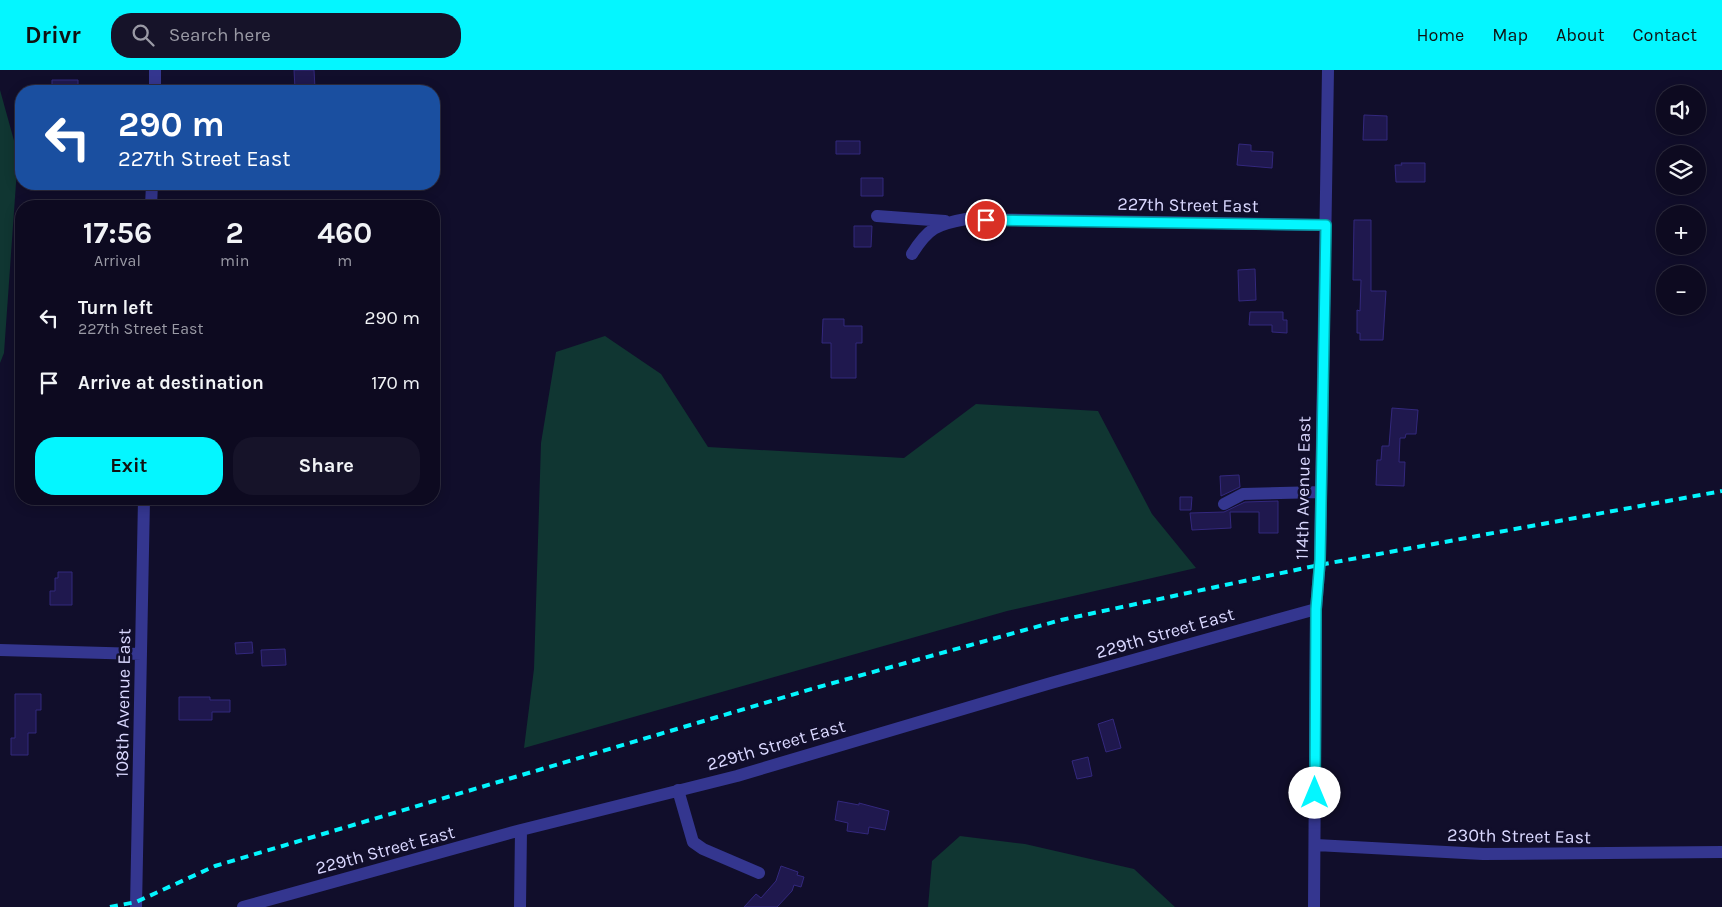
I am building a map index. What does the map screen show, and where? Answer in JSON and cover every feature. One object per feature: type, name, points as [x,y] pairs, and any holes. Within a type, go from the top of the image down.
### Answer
[{"type":"street","points":[[155,70],[155,85]]},
{"type":"street","name":"114th Avenue East","points":[[1314,907],[1316,845],[1316,609],[1321,492],[1328,70]]},
{"type":"street","points":[[877,216],[953,221]]},
{"type":"street","name":"227th Street East","points":[[912,254],[929,231],[938,225],[966,219],[1326,225]]},
{"type":"street","points":[[1224,504],[1243,494],[1321,492]]},
{"type":"street","name":"108th Avenue East","points":[[136,907],[144,505]]},
{"type":"street","name":"229th Street East","points":[[243,907],[521,830],[737,776],[1051,683],[1316,609]]},
{"type":"street","points":[[0,650],[141,654]]},
{"type":"street","points":[[678,790],[693,842],[703,849],[759,873]]},
{"type":"street","points":[[520,907],[521,830]]},
{"type":"street","name":"230th Street East","points":[[1316,845],[1483,854],[1722,852]]},
{"type":"green space","points":[[0,90],[15,144],[16,190],[4,353],[0,363]]},
{"type":"green space","points":[[605,336],[661,374],[708,447],[904,458],[976,404],[1098,411],[1152,514],[1196,568],[1007,611],[524,748],[534,669],[541,443],[556,352]]},
{"type":"green space","points":[[960,836],[1025,844],[1134,869],[1175,907],[928,907],[932,861]]},
{"type":"building","points":[[294,70],[314,70],[315,85],[295,85]]},
{"type":"building","points":[[52,80],[78,80],[78,85],[52,85]]},
{"type":"building","points":[[1364,115],[1387,116],[1387,140],[1363,140]]},
{"type":"building","points":[[836,141],[860,141],[860,154],[836,154]]},
{"type":"building","points":[[1239,144],[1251,145],[1251,151],[1273,152],[1272,168],[1237,165]]},
{"type":"building","points":[[1401,163],[1425,163],[1425,182],[1396,182],[1395,165],[1402,165]]},
{"type":"building","points":[[861,178],[883,178],[883,196],[861,196]]},
{"type":"building","points":[[1354,220],[1371,220],[1371,291],[1386,291],[1383,340],[1360,340],[1360,333],[1357,333],[1357,310],[1360,311],[1361,280],[1353,280]]},
{"type":"building","points":[[854,226],[872,226],[871,247],[854,247]]},
{"type":"building","points":[[1255,269],[1256,300],[1239,301],[1238,270]]},
{"type":"building","points":[[1250,312],[1283,312],[1283,320],[1287,320],[1287,333],[1272,332],[1272,325],[1249,325]]},
{"type":"building","points":[[823,319],[844,319],[844,326],[862,326],[862,343],[856,343],[856,378],[831,378],[831,343],[822,343]]},
{"type":"building","points":[[1392,408],[1418,410],[1416,434],[1406,434],[1405,438],[1400,438],[1399,462],[1405,462],[1404,486],[1376,485],[1377,460],[1381,460],[1382,446],[1389,446]]},
{"type":"building","points":[[1239,475],[1240,487],[1221,496],[1220,476]]},
{"type":"building","points":[[1180,497],[1192,497],[1191,510],[1180,510]]},
{"type":"building","points":[[1278,501],[1278,533],[1259,533],[1259,512],[1230,512],[1231,528],[1192,530],[1190,513],[1224,512],[1245,502]]},
{"type":"building","points":[[58,572],[72,572],[72,605],[50,605],[50,591],[55,591],[55,578],[58,578]]},
{"type":"building","points":[[252,642],[253,653],[236,654],[235,643]]},
{"type":"building","points":[[285,649],[286,665],[262,666],[261,650]]},
{"type":"building","points":[[15,694],[41,694],[41,710],[36,710],[36,733],[28,733],[28,755],[11,755],[11,738],[15,738]]},
{"type":"building","points":[[179,697],[210,697],[210,700],[230,700],[230,712],[212,712],[212,720],[179,720]]},
{"type":"building","points":[[1113,719],[1121,748],[1106,752],[1098,724]]},
{"type":"building","points":[[1088,757],[1092,776],[1077,779],[1072,761]]},
{"type":"building","points":[[838,801],[859,805],[859,803],[889,811],[885,830],[869,827],[868,834],[847,831],[848,823],[835,820]]},
{"type":"building","points":[[781,866],[798,872],[797,875],[804,877],[801,887],[794,885],[792,891],[777,907],[744,907],[756,894],[761,898],[776,881]]},
{"type":"railway","points":[[110,907],[136,902],[215,866],[815,688],[1061,620],[1319,565],[1722,491]]},
{"type":"route","points":[[986,220],[1326,225],[1320,560],[1316,609],[1315,793]]}]
